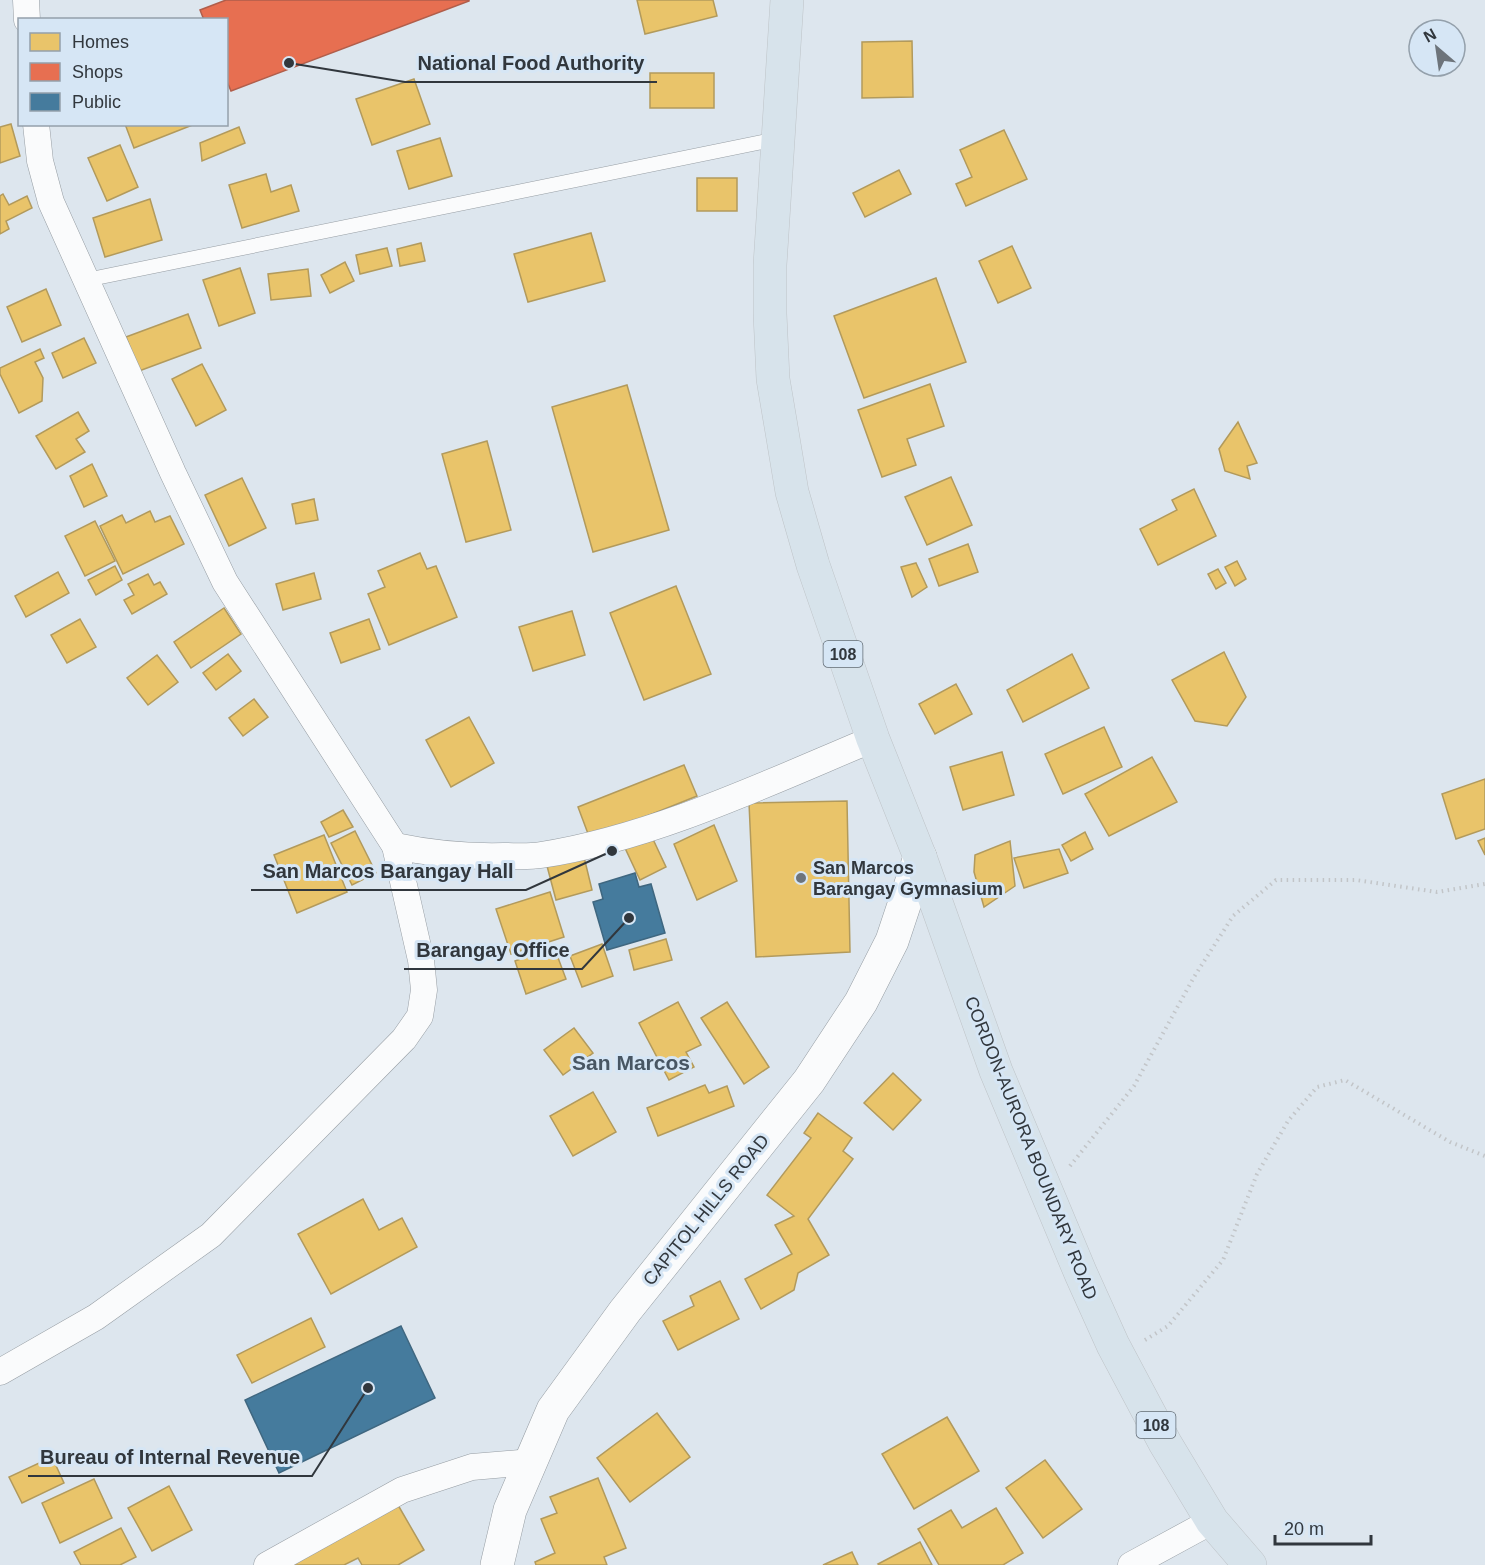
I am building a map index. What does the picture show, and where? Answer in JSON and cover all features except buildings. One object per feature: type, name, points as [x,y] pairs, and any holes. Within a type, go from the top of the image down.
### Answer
[{"type":"main road","name":"CORDON-AURORA BOUNDARY ROAD","points":[[787,0],[770,265],[770,314],[773,379],[792,492],[817,576],[873,739],[920,857],[996,1071],[1046,1190],[1119,1356],[1165,1443],[1212,1521],[1250,1565]]},
{"type":"street","points":[[26,0],[27,18]]},
{"type":"street","points":[[0,1372],[96,1317],[211,1235],[404,1039],[420,1016],[424,990],[421,960],[395,846],[225,582],[173,473],[51,202],[40,161],[36,126]]},
{"type":"street","points":[[395,846],[431,854],[466,857],[539,856],[623,837],[717,804],[873,739]]},
{"type":"street","name":"CAPITOL HILLS ROAD","points":[[497,1565],[510,1510],[553,1410],[612,1329],[809,1081],[861,1002],[892,942],[920,857]]},
{"type":"street","points":[[267,1565],[402,1490],[472,1467],[531,1462]]},
{"type":"street","points":[[1131,1565],[1212,1521]]},
{"type":"lane","points":[[86,280],[777,139]]},
{"type":"path","points":[[1046,1190],[1073,1163],[1134,1086],[1194,977],[1233,916],[1276,880],[1356,880],[1437,892],[1485,884]]},
{"type":"path","points":[[1119,1356],[1168,1326],[1223,1260],[1257,1174],[1288,1121],[1317,1087],[1346,1080],[1450,1142],[1485,1156]]},
{"type":"place","name":"National Food Authority","points":[[289,63]]},
{"type":"place","name":"San Marcos Barangay Hall","points":[[612,851]]},
{"type":"place","name":"San Marcos Barangay Gymnasium","points":[[801,878]]},
{"type":"place","name":"Barangay Office","points":[[629,918]]},
{"type":"place","name":"Bureau of Internal Revenue","points":[[368,1388]]},
{"type":"district","name":"San Marcos","points":[[631,1063]]}]
